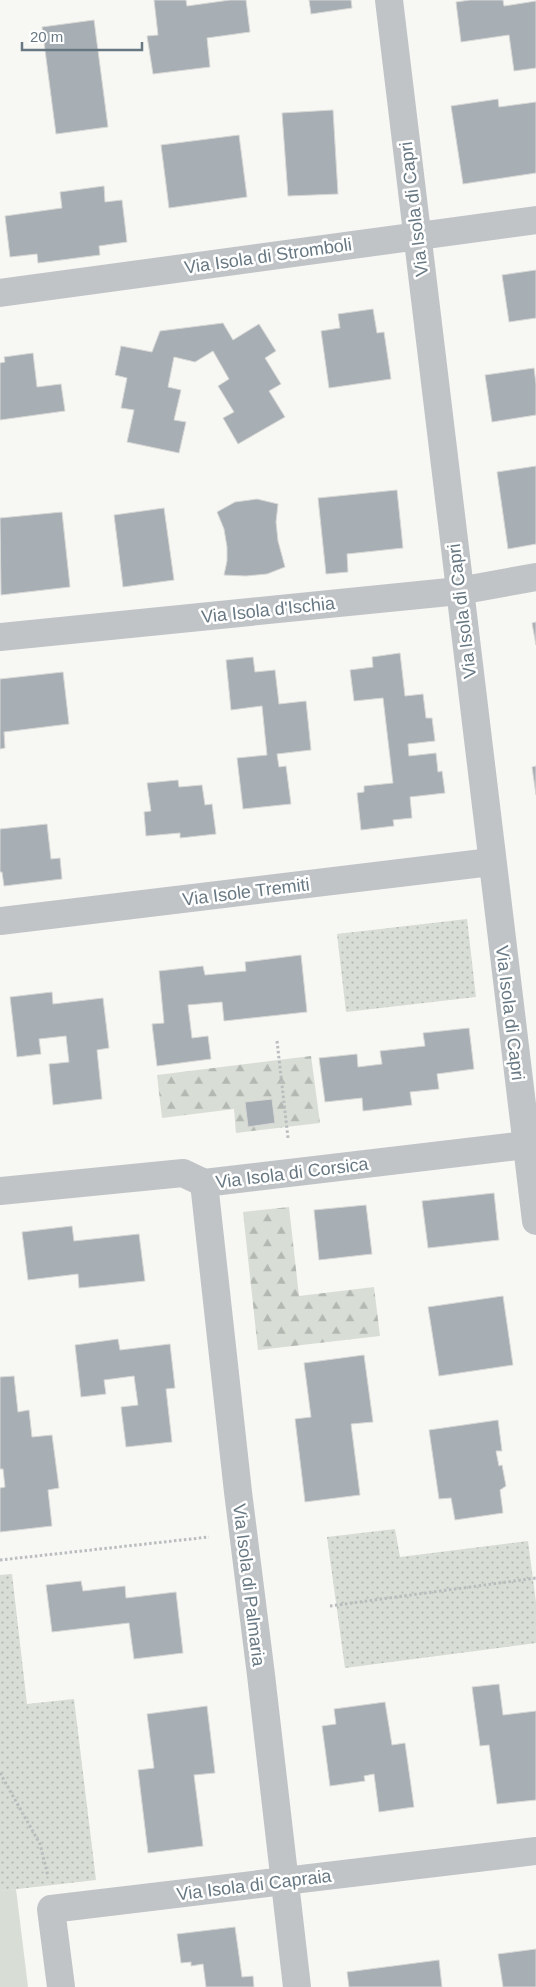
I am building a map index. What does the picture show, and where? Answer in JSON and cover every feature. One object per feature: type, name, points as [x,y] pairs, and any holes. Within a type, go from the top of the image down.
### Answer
[{"type":"street","name":"Via Isola di Capri","points":[[389,0],[491,862],[536,1221]]},
{"type":"street","name":"Via Isola di Stromboli","points":[[0,292],[536,220]]},
{"type":"street","name":"Via Isola d'Ischia","points":[[0,637],[459,591],[536,577]]},
{"type":"street","name":"Via Isole Tremiti","points":[[0,921],[491,862]]},
{"type":"street","name":"Via Isola di Corsica","points":[[0,1191],[183,1172],[204,1183],[526,1145]]},
{"type":"street","name":"Via Isola di Palmaria","points":[[204,1183],[238,1492],[297,1987]]},
{"type":"street","name":"Via Isola di Capraia","points":[[51,1909],[536,1851]]},
{"type":"street","points":[[51,1909],[61,1987]]},
{"type":"path","points":[[277,1041],[292,1173]]},
{"type":"path","points":[[0,1560],[211,1537],[210,1528]]},
{"type":"path","points":[[330,1606],[536,1578]]},
{"type":"path","points":[[0,1773],[40,1844],[47,1868],[51,1909]]},
{"type":"green space","points":[[467,919],[476,997],[346,1012],[337,934]]},
{"type":"green space","points":[[311,1056],[320,1123],[236,1133],[234,1109],[162,1118],[157,1075]]},
{"type":"green space","points":[[289,1207],[299,1296],[374,1287],[380,1336],[258,1350],[243,1212]]},
{"type":"green space","points":[[395,1529],[400,1557],[528,1541],[536,1602],[536,1643],[345,1668],[327,1537]]},
{"type":"green space","points":[[12,1574],[27,1704],[74,1699],[96,1880],[0,1891],[0,1575]]},
{"type":"green space","points":[[16,1889],[28,1987],[0,1987],[0,1891]]},
{"type":"building","points":[[154,0],[186,0],[187,6],[230,0],[246,0],[250,32],[207,38],[210,67],[153,74],[147,36],[158,35]]},
{"type":"building","points":[[309,0],[351,0],[352,8],[311,14]]},
{"type":"building","points":[[503,0],[504,6],[536,1],[536,68],[514,71],[509,35],[461,42],[456,2]]},
{"type":"building","points":[[94,20],[108,127],[56,134],[42,27]]},
{"type":"building","points":[[498,99],[499,107],[536,102],[536,173],[463,184],[451,106]]},
{"type":"building","points":[[333,110],[338,194],[288,196],[282,113]]},
{"type":"building","points":[[239,135],[247,197],[169,208],[161,145]]},
{"type":"building","points":[[104,186],[105,202],[122,200],[127,242],[99,246],[100,255],[38,263],[37,254],[10,257],[5,216],[62,208],[60,192]]},
{"type":"building","points":[[536,270],[536,318],[509,322],[502,275]]},
{"type":"building","points":[[373,309],[377,333],[384,332],[391,379],[329,388],[321,331],[340,328],[338,314]]},
{"type":"building","points":[[223,323],[233,340],[259,324],[276,351],[265,358],[281,384],[269,391],[285,417],[238,444],[223,418],[234,412],[218,386],[229,379],[213,351],[195,362],[174,357],[168,387],[181,390],[174,420],[186,422],[179,453],[127,442],[134,410],[121,408],[127,378],[115,375],[121,346],[152,352],[160,331]]},
{"type":"building","points":[[33,353],[37,387],[61,384],[65,411],[0,420],[0,363],[5,362],[4,357]]},
{"type":"building","points":[[534,368],[536,415],[492,422],[485,375]]},
{"type":"building","points":[[536,466],[536,544],[508,549],[497,472]]},
{"type":"building","points":[[397,490],[403,548],[347,554],[348,572],[326,574],[318,498]]},
{"type":"building","points":[[257,499],[278,504],[276,522],[278,541],[285,567],[267,574],[246,576],[224,575],[227,547],[224,529],[217,512],[235,502]]},
{"type":"building","points":[[164,508],[174,580],[123,587],[114,515]]},
{"type":"building","points":[[62,512],[70,587],[1,595],[0,518]]},
{"type":"building","points":[[536,622],[536,645],[532,623]]},
{"type":"building","points":[[400,653],[405,696],[423,694],[426,718],[432,718],[435,741],[408,744],[409,756],[436,753],[438,772],[442,771],[445,793],[410,797],[412,818],[393,820],[394,826],[361,830],[357,793],[364,792],[364,786],[393,783],[383,698],[354,701],[350,670],[373,667],[372,657]]},
{"type":"building","points":[[253,657],[255,672],[275,670],[279,704],[306,701],[311,750],[277,754],[279,767],[286,766],[291,804],[243,809],[237,758],[267,755],[262,706],[231,710],[226,660]]},
{"type":"building","points":[[63,672],[69,724],[4,732],[5,748],[0,749],[0,679]]},
{"type":"building","points":[[536,766],[536,795],[532,767]]},
{"type":"building","points":[[178,780],[179,787],[202,785],[205,805],[212,804],[216,834],[180,838],[180,833],[146,836],[144,812],[151,811],[147,783]]},
{"type":"building","points":[[47,824],[51,859],[60,858],[62,879],[4,886],[2,872],[0,872],[0,829]]},
{"type":"building","points":[[301,955],[307,1012],[224,1021],[222,1002],[188,1005],[192,1038],[208,1036],[211,1059],[157,1066],[152,1024],[164,1023],[159,971],[203,966],[205,975],[246,971],[245,962]]},
{"type":"building","points":[[52,992],[53,1004],[103,998],[109,1048],[97,1050],[102,1099],[53,1105],[49,1064],[69,1062],[66,1036],[39,1039],[41,1054],[17,1057],[10,997]]},
{"type":"building","points":[[469,1028],[474,1069],[437,1074],[439,1089],[410,1092],[412,1105],[363,1111],[362,1098],[325,1102],[319,1058],[357,1054],[358,1067],[382,1064],[380,1051],[425,1046],[423,1033]]},
{"type":"building","points":[[272,1099],[275,1123],[248,1127],[245,1102]]},
{"type":"building","points":[[494,1193],[499,1240],[428,1248],[422,1201]]},
{"type":"building","points":[[366,1205],[372,1254],[319,1260],[314,1210]]},
{"type":"building","points":[[72,1226],[74,1241],[139,1234],[145,1281],[79,1288],[78,1274],[28,1280],[22,1232]]},
{"type":"building","points":[[503,1296],[513,1365],[439,1376],[428,1307]]},
{"type":"building","points":[[118,1339],[120,1350],[170,1344],[175,1388],[166,1389],[172,1442],[126,1447],[121,1407],[138,1405],[134,1376],[104,1380],[106,1394],[81,1397],[75,1345]]},
{"type":"building","points":[[364,1355],[373,1422],[351,1424],[360,1495],[305,1502],[295,1419],[311,1417],[304,1363]]},
{"type":"building","points":[[14,1376],[18,1412],[29,1410],[32,1437],[52,1435],[59,1488],[48,1490],[52,1526],[0,1532],[0,1488],[5,1487],[3,1469],[0,1469],[0,1377]]},
{"type":"building","points":[[498,1420],[502,1451],[496,1451],[499,1466],[502,1465],[506,1486],[500,1490],[503,1513],[455,1520],[451,1498],[439,1499],[429,1430]]},
{"type":"building","points":[[81,1581],[83,1591],[125,1586],[126,1598],[176,1592],[183,1653],[134,1659],[129,1623],[52,1632],[46,1585]]},
{"type":"building","points":[[499,1684],[503,1715],[536,1711],[536,1800],[497,1804],[489,1745],[480,1746],[472,1687]]},
{"type":"building","points":[[385,1702],[392,1745],[405,1743],[414,1807],[379,1812],[374,1774],[364,1776],[365,1781],[330,1786],[322,1726],[336,1724],[334,1709]]},
{"type":"building","points":[[207,1706],[215,1773],[194,1775],[203,1846],[148,1853],[138,1770],[154,1768],[147,1714]]},
{"type":"building","points":[[235,1927],[242,1977],[253,1976],[254,1987],[206,1987],[203,1964],[191,1966],[191,1962],[181,1963],[177,1934]]},
{"type":"building","points":[[536,1949],[536,1987],[503,1987],[498,1954]]},
{"type":"building","points":[[439,1960],[442,1987],[349,1987],[347,1972]]}]
